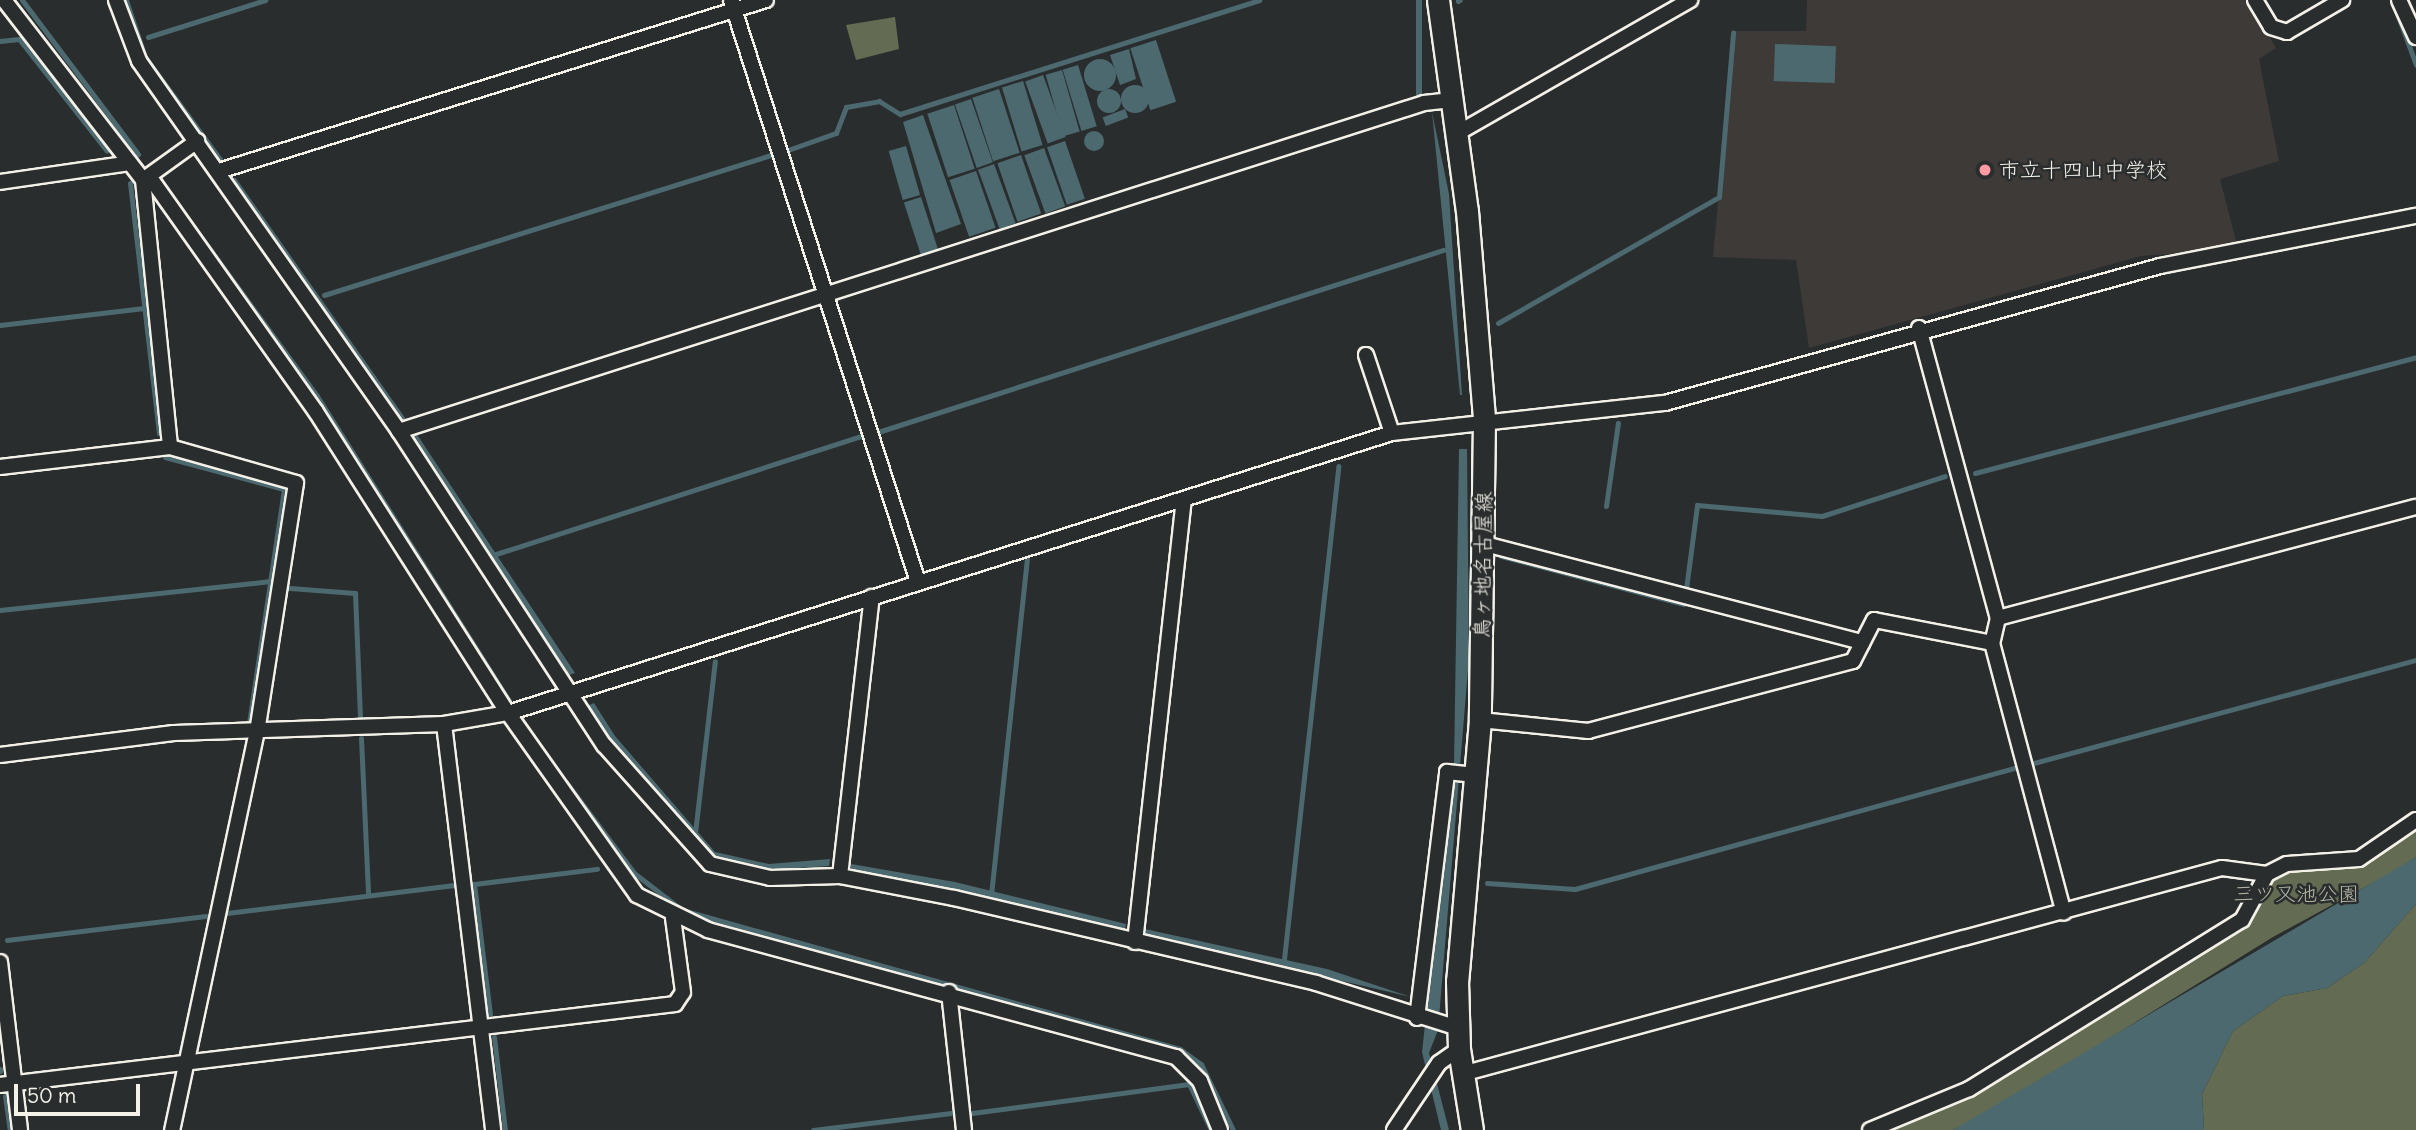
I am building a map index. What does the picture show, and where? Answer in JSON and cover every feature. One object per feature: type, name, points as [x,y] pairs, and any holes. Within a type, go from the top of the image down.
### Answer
[{"type":"main road","name":"鳥ヶ地名古屋線","points":[[1438,0],[1457,134],[1484,420],[1485,544],[1480,720],[1464,774],[1454,1034],[1472,1130]]},
{"type":"street","points":[[4,0],[130,163],[146,178],[316,412],[508,713],[619,877],[673,918],[1176,1056],[1200,1081],[1220,1130]]},
{"type":"street","points":[[116,0],[139,61],[219,171],[399,431],[604,745],[710,864],[770,878],[839,876],[1316,983],[1419,1018],[1454,1034],[1439,1063],[1394,1130]]},
{"type":"street","points":[[219,171],[733,5],[766,0]]},
{"type":"street","points":[[1457,134],[1690,0]]},
{"type":"street","points":[[2255,0],[2271,27],[2287,32],[2342,0]]},
{"type":"street","points":[[2399,0],[2416,37]]},
{"type":"street","points":[[733,5],[918,582]]},
{"type":"street","points":[[399,431],[825,297],[1424,103],[1452,100]]},
{"type":"street","points":[[146,178],[197,141]]},
{"type":"street","points":[[0,182],[130,163]]},
{"type":"street","points":[[146,178],[170,447]]},
{"type":"street","points":[[0,755],[174,733],[444,724],[508,713],[569,691],[1392,433],[1484,420],[1665,403],[1919,328],[2160,266],[2416,216]]},
{"type":"street","points":[[1919,328],[1998,618],[1992,643],[2064,913]]},
{"type":"street","points":[[1366,355],[1392,433]]},
{"type":"street","points":[[0,467],[170,447],[296,483],[257,731],[172,1130]]},
{"type":"street","points":[[1135,942],[1184,500]]},
{"type":"street","points":[[1998,618],[2416,507]]},
{"type":"street","points":[[1485,544],[1862,642]]},
{"type":"street","points":[[839,876],[872,597]]},
{"type":"street","points":[[1480,720],[1588,731],[1853,661],[1874,620],[1888,620],[1992,643]]},
{"type":"street","points":[[444,724],[493,1130]]},
{"type":"street","points":[[1419,1018],[1464,774]]},
{"type":"street","points":[[1462,1074],[2222,868],[2266,874],[2287,864],[2359,859],[2416,820]]},
{"type":"street","points":[[1870,1130],[1969,1089],[2242,920],[2266,874]]},
{"type":"street","points":[[7,1084],[675,1004],[683,992],[673,918]]},
{"type":"street","points":[[0,962],[7,1084],[20,1130]]},
{"type":"street","points":[[949,992],[964,1130]]},
{"type":"shaded area","name":"市立十四山中学校","points":[[1807,0],[2248,0],[2276,48],[2259,59],[2279,161],[2220,179],[2238,249],[2141,256],[1809,348],[1796,260],[1713,257],[1734,31],[1806,31]]},
{"type":"green space","points":[[895,17],[899,49],[856,60],[846,25]]},
{"type":"green space","name":"三ツ又池公園","points":[[2416,827],[2416,857],[2400,868],[2273,937],[1987,1114],[1953,1130],[1881,1130],[1918,1117],[2232,932],[2268,884],[2290,866],[2357,861]]},
{"type":"green space","points":[[2416,904],[2416,1130],[2204,1130],[2202,1094],[2233,1031],[2283,996],[2327,988],[2364,963]]},
{"type":"water","points":[[1416,0],[1422,0],[1422,96],[1416,96]]},
{"type":"water","points":[[1156,40],[1176,102],[1150,110],[1130,48]]},
{"type":"water","points":[[1775,44],[1836,46],[1835,83],[1774,81]]},
{"type":"water","points":[[1129,49],[1136,79],[1120,85],[1110,55]]},
{"type":"water","points":[[1100,59],[1111,64],[1116,75],[1111,86],[1100,91],[1089,86],[1084,75],[1089,64]]},
{"type":"water","points":[[1078,65],[1097,126],[1081,131],[1063,70]]},
{"type":"water","points":[[1062,70],[1080,132],[1063,136],[1046,75]]},
{"type":"water","points":[[1043,75],[1066,137],[1048,144],[1025,81]]},
{"type":"water","points":[[1023,81],[1043,145],[1022,152],[1002,87]]},
{"type":"water","points":[[1135,85],[1145,89],[1149,99],[1145,109],[1135,113],[1125,109],[1121,99],[1125,89]]},
{"type":"water","points":[[999,89],[1020,153],[993,161],[972,98]]},
{"type":"water","points":[[1109,89],[1117,93],[1121,101],[1117,109],[1109,113],[1101,109],[1097,101],[1101,93]]},
{"type":"water","points":[[971,99],[993,162],[977,168],[955,105]]},
{"type":"water","points":[[954,105],[975,169],[948,177],[927,114]]},
{"type":"water","points":[[1125,109],[1128,117],[1106,126],[1103,118]]},
{"type":"water","points":[[1432,112],[1449,194],[1462,395],[1460,395]]},
{"type":"water","points":[[923,115],[961,224],[936,233],[903,122]]},
{"type":"water","points":[[1094,131],[1101,134],[1104,141],[1101,148],[1094,151],[1087,148],[1084,141],[1087,134]]},
{"type":"water","points":[[1065,141],[1085,199],[1067,205],[1047,147]]},
{"type":"water","points":[[906,146],[920,195],[903,200],[889,151]]},
{"type":"water","points":[[1044,148],[1065,206],[1045,213],[1024,155]]},
{"type":"water","points":[[1021,155],[1041,214],[1018,222],[997,163]]},
{"type":"water","points":[[994,164],[1016,223],[1000,229],[978,170]]},
{"type":"water","points":[[976,171],[996,228],[969,237],[950,180]]},
{"type":"water","points":[[921,197],[938,250],[921,256],[904,203]]},
{"type":"water","points":[[416,433],[575,673],[569,675],[411,436]]},
{"type":"water","points":[[1459,449],[1467,449],[1469,658],[1438,1030],[1429,1053],[1449,1130],[1441,1130],[1422,1052],[1454,766]]},
{"type":"water","points":[[594,703],[615,736],[715,852],[769,864],[830,859],[829,866],[768,870],[712,857],[610,739],[587,706]]},
{"type":"water","points":[[2416,857],[2416,904],[2364,963],[2327,988],[2283,996],[2233,1031],[2202,1094],[2204,1130],[1953,1130]]},
{"type":"water","points":[[851,864],[955,882],[1126,924],[1125,930],[851,870]]},
{"type":"water","points":[[1145,929],[1327,969],[1411,997],[1144,935]]},
{"type":"waterway","points":[[22,0],[138,154]]},
{"type":"waterway","points":[[126,0],[145,57],[221,161]]},
{"type":"waterway","points":[[148,37],[265,0]]},
{"type":"waterway","points":[[788,150],[836,133],[846,107],[879,101],[900,114],[1259,0]]},
{"type":"waterway","points":[[2392,0],[2416,65]]},
{"type":"waterway","points":[[1498,323],[1719,197],[1733,33]]},
{"type":"waterway","points":[[0,41],[19,39],[107,151]]},
{"type":"waterway","points":[[324,295],[771,155]]},
{"type":"waterway","points":[[234,180],[404,421]]},
{"type":"waterway","points":[[130,183],[159,433]]},
{"type":"waterway","points":[[185,215],[317,396],[509,701]]},
{"type":"waterway","points":[[878,432],[1443,250]]},
{"type":"waterway","points":[[0,325],[144,308]]},
{"type":"waterway","points":[[1975,473],[2416,357]]},
{"type":"waterway","points":[[1606,506],[1618,423]]},
{"type":"waterway","points":[[496,554],[861,436]]},
{"type":"waterway","points":[[165,457],[284,489],[249,723]]},
{"type":"waterway","points":[[1284,959],[1338,466]]},
{"type":"waterway","points":[[1686,589],[1697,505],[1822,516],[1945,476]]},
{"type":"waterway","points":[[1501,556],[1684,604]]},
{"type":"waterway","points":[[991,895],[1027,559]]},
{"type":"waterway","points":[[0,610],[270,581]]},
{"type":"waterway","points":[[290,588],[355,593],[360,716]]},
{"type":"waterway","points":[[2030,764],[2416,660]]},
{"type":"waterway","points":[[695,833],[715,661]]},
{"type":"waterway","points":[[361,738],[368,895]]},
{"type":"waterway","points":[[1487,883],[1575,889],[2014,768]]},
{"type":"waterway","points":[[566,782],[634,873],[682,910],[1180,1049],[1201,1064],[1233,1130]]},
{"type":"waterway","points":[[490,1014],[474,884],[597,869]]},
{"type":"waterway","points":[[227,913],[454,885]]},
{"type":"waterway","points":[[7,940],[206,916]]},
{"type":"waterway","points":[[494,1037],[505,1130]]},
{"type":"waterway","points":[[972,1113],[1189,1084],[1211,1130]]},
{"type":"waterway","points":[[5,1096],[10,1130]]},
{"type":"waterway","points":[[813,1130],[951,1113]]},
{"type":"place","name":"市立十四山中学校","points":[[1985,170]]}]
